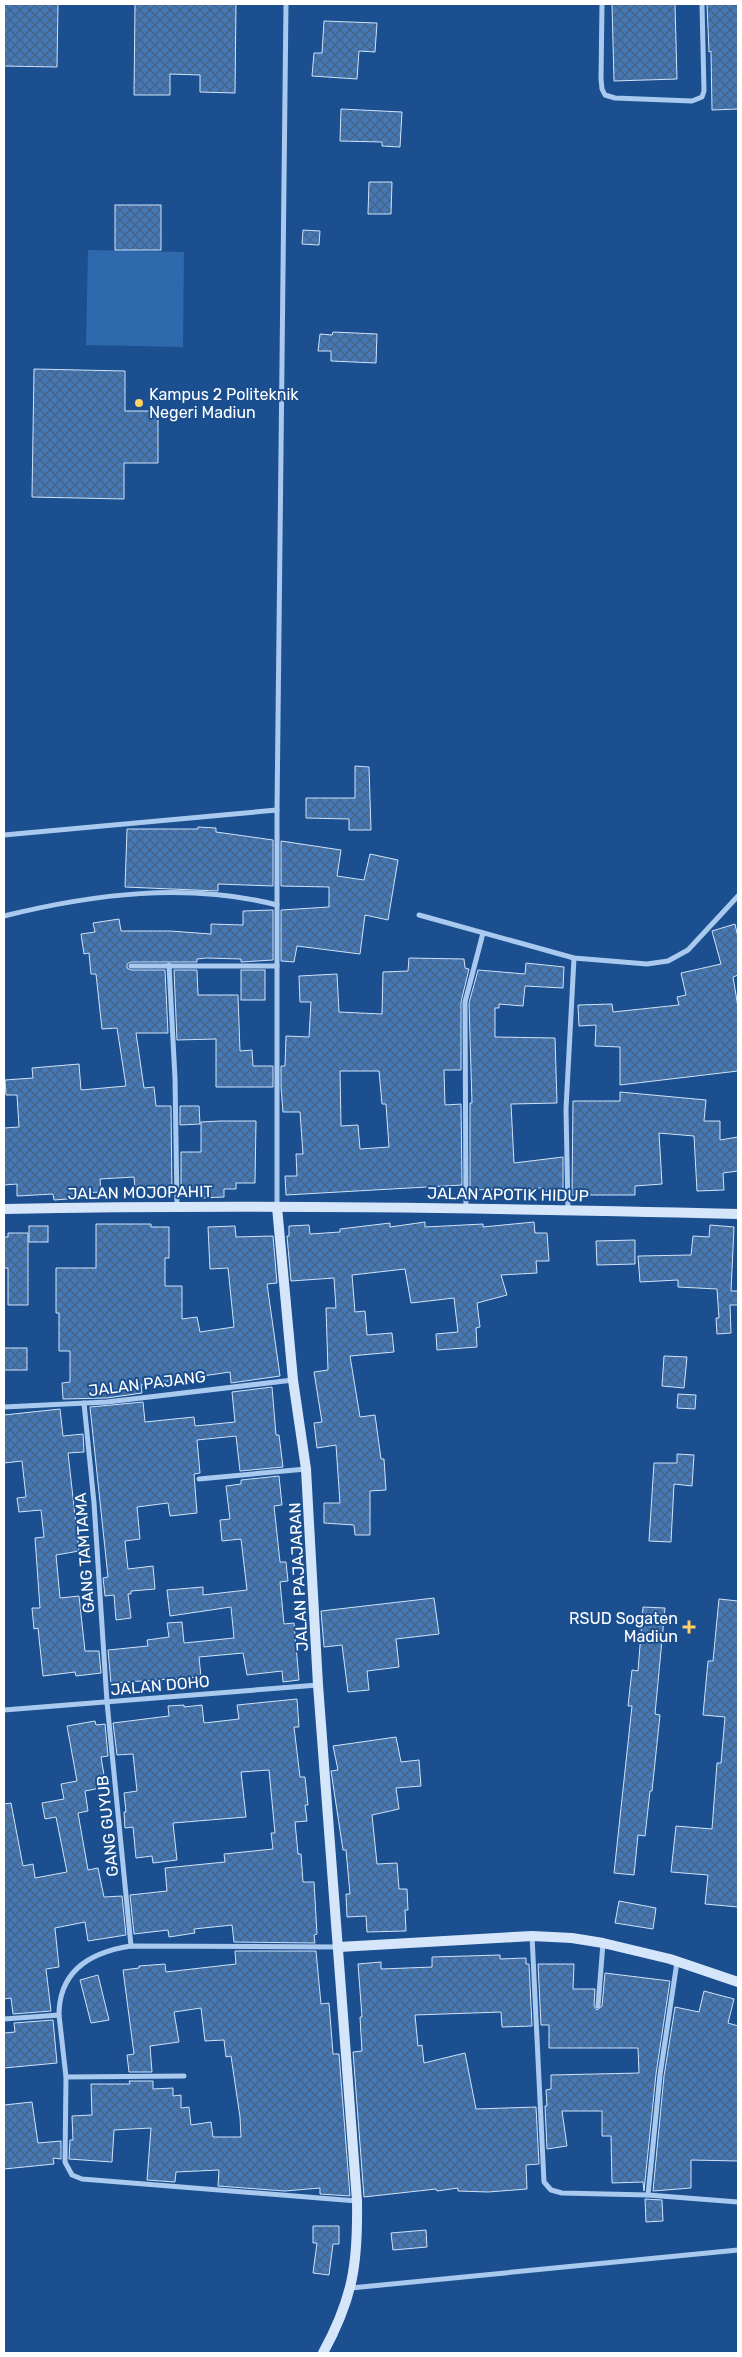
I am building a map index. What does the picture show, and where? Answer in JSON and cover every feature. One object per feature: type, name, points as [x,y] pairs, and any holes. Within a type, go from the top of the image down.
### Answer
[{"type":"street","points":[[277,1207],[277,810],[286,4]]},
{"type":"street","points":[[602,4],[601,79],[605,95],[615,98],[692,101],[702,97],[704,91],[702,4]]},
{"type":"street","points":[[4,835],[277,810]]},
{"type":"street","points":[[4,916],[58,904],[138,893],[184,892],[226,895],[277,905]]},
{"type":"street","points":[[420,915],[574,958],[647,964],[668,961],[688,950],[738,896]]},
{"type":"street","points":[[466,1208],[465,1002],[482,933]]},
{"type":"street","points":[[568,1211],[566,1109],[574,958]]},
{"type":"street","points":[[169,965],[175,1078],[177,1205]]},
{"type":"street","points":[[130,966],[277,966]]},
{"type":"street","name":"JALAN MOJOPAHIT","points":[[4,1209],[177,1205],[277,1207]]},
{"type":"street","name":"JALAN APOTIK HIDUP","points":[[277,1207],[466,1208],[738,1214]]},
{"type":"street","name":"JALAN PAJAJARAN","points":[[277,1207],[293,1380],[306,1469],[318,1685],[357,2202],[356,2261],[351,2288],[338,2324],[323,2353]]},
{"type":"street","name":"JALAN PAJANG","points":[[4,1407],[84,1403],[293,1380]]},
{"type":"street","name":"GANG TAMTAMA","points":[[84,1403],[94,1503],[107,1702]]},
{"type":"street","points":[[199,1479],[306,1469]]},
{"type":"street","name":"JALAN DOHO","points":[[4,1710],[318,1685]]},
{"type":"street","name":"GANG GUYUB","points":[[107,1702],[131,1946]]},
{"type":"street","points":[[532,1936],[544,2182],[552,2190],[562,2193],[648,2195],[738,2202]]},
{"type":"street","points":[[357,2202],[82,2179],[72,2175],[65,2162],[66,2077],[59,2006],[72,1974],[81,1964],[97,1954],[131,1946],[339,1947],[532,1936],[572,1938],[604,1943],[678,1962],[738,1982]]},
{"type":"street","points":[[598,2006],[604,1943]]},
{"type":"street","points":[[648,2195],[660,2075],[678,1962]]},
{"type":"street","points":[[4,2019],[59,2015]]},
{"type":"street","points":[[66,2077],[184,2076]]},
{"type":"street","points":[[351,2288],[738,2250]]},
{"type":"shaded area","points":[[88,250],[184,252],[183,347],[86,345]]},
{"type":"building","points":[[4,4],[58,4],[57,67],[4,66]]},
{"type":"building","points":[[135,4],[236,4],[235,93],[200,92],[200,75],[170,74],[170,95],[134,95]]},
{"type":"building","points":[[612,4],[675,4],[677,79],[614,81]]},
{"type":"building","points":[[707,4],[738,4],[738,109],[712,110],[711,51],[709,52]]},
{"type":"building","points":[[324,21],[377,23],[375,52],[359,51],[357,79],[312,76],[314,53],[322,53]]},
{"type":"building","points":[[341,109],[402,112],[400,147],[382,146],[382,142],[340,141]]},
{"type":"building","points":[[369,182],[392,182],[391,214],[368,214]]},
{"type":"building","points":[[115,205],[161,205],[161,250],[115,250]]},
{"type":"building","points":[[303,230],[320,231],[319,245],[302,244]]},
{"type":"building","points":[[333,332],[377,334],[376,363],[331,361],[331,351],[318,351],[320,334],[332,335]]},
{"type":"building","points":[[34,369],[125,371],[125,411],[158,411],[158,463],[124,463],[124,499],[32,497]]},
{"type":"building","points":[[355,766],[369,767],[371,830],[349,830],[349,819],[306,818],[306,798],[355,798]]},
{"type":"building","points":[[198,827],[216,828],[216,832],[273,840],[273,886],[218,884],[218,891],[125,887],[127,829],[198,829]]},
{"type":"building","points":[[281,841],[341,850],[337,876],[364,880],[370,854],[398,860],[388,920],[365,915],[360,954],[297,946],[294,962],[281,961],[281,910],[329,907],[329,887],[281,886]]},
{"type":"building","points":[[273,910],[273,960],[241,962],[241,959],[206,958],[197,959],[197,962],[131,962],[127,964],[127,968],[131,970],[165,970],[168,1033],[136,1033],[144,1088],[154,1087],[156,1106],[171,1106],[172,1195],[164,1196],[164,1187],[135,1189],[134,1177],[100,1179],[101,1192],[81,1193],[82,1198],[54,1200],[53,1194],[17,1196],[17,1184],[4,1185],[4,1128],[19,1127],[17,1095],[6,1095],[5,1080],[33,1078],[32,1068],[79,1064],[81,1090],[126,1086],[117,1028],[102,1029],[96,974],[91,974],[89,953],[84,954],[81,934],[95,932],[93,923],[119,919],[121,931],[170,931],[211,934],[211,924],[243,925],[243,911]]},
{"type":"building","points":[[735,924],[738,937],[738,975],[733,977],[738,1007],[738,1071],[620,1085],[620,1047],[595,1046],[596,1025],[579,1026],[578,1005],[612,1004],[613,1012],[679,1005],[677,997],[686,995],[681,973],[721,964],[712,931]]},
{"type":"building","points":[[409,958],[464,959],[465,968],[469,969],[461,1002],[461,1070],[444,1070],[445,1105],[461,1104],[462,1185],[286,1195],[285,1176],[297,1176],[296,1154],[303,1154],[300,1112],[283,1112],[281,1087],[281,1066],[285,1066],[286,1036],[309,1037],[311,1002],[300,1002],[299,976],[337,974],[339,1012],[382,1014],[383,972],[408,971]],"holes":[[[340,1071],[379,1071],[382,1104],[386,1104],[389,1147],[360,1149],[358,1125],[341,1126]]]},
{"type":"building","points":[[526,963],[564,967],[563,988],[525,986],[523,1006],[499,1004],[499,1008],[495,1008],[495,1037],[555,1038],[557,1103],[511,1104],[514,1163],[563,1157],[563,1190],[542,1192],[542,1188],[470,1190],[470,1103],[472,1103],[469,1003],[478,970],[525,974]]},
{"type":"building","points":[[174,970],[197,970],[198,995],[238,995],[240,1051],[252,1050],[253,1066],[273,1066],[273,1087],[216,1087],[216,1039],[177,1040]]},
{"type":"building","points":[[241,970],[265,970],[265,1000],[241,1000]]},
{"type":"building","points":[[620,1092],[706,1100],[704,1121],[720,1121],[720,1140],[738,1137],[738,1171],[723,1173],[724,1190],[697,1191],[694,1136],[659,1133],[662,1184],[635,1186],[635,1195],[572,1195],[573,1101],[620,1101]]},
{"type":"building","points":[[180,1106],[199,1106],[200,1124],[180,1125]]},
{"type":"building","points":[[256,1121],[255,1183],[236,1183],[236,1189],[224,1189],[224,1197],[201,1198],[201,1193],[181,1195],[181,1152],[201,1152],[201,1122]]},
{"type":"building","points":[[425,1222],[425,1227],[483,1224],[483,1227],[534,1222],[535,1233],[547,1233],[549,1261],[536,1261],[537,1273],[501,1275],[507,1295],[477,1303],[480,1327],[476,1328],[477,1347],[437,1350],[436,1334],[458,1332],[454,1298],[411,1303],[405,1269],[352,1275],[355,1312],[365,1311],[367,1335],[392,1333],[394,1352],[350,1356],[360,1417],[375,1415],[381,1459],[384,1459],[386,1490],[370,1491],[370,1535],[355,1535],[354,1525],[324,1523],[324,1503],[340,1503],[336,1445],[317,1448],[314,1423],[322,1422],[314,1372],[328,1370],[326,1308],[336,1308],[334,1278],[291,1281],[287,1236],[289,1236],[289,1226],[309,1225],[310,1234],[340,1232],[340,1229],[390,1223],[390,1227]]},
{"type":"building","points":[[96,1224],[151,1224],[151,1227],[169,1227],[169,1258],[165,1258],[165,1286],[182,1286],[182,1319],[197,1317],[200,1332],[234,1327],[228,1268],[210,1269],[208,1227],[235,1226],[236,1237],[273,1236],[277,1283],[267,1284],[280,1376],[231,1383],[230,1372],[141,1385],[142,1393],[107,1398],[63,1399],[62,1383],[70,1382],[70,1351],[59,1351],[59,1313],[56,1313],[56,1268],[96,1268]]},
{"type":"building","points":[[710,1225],[734,1227],[731,1291],[738,1291],[738,1305],[730,1305],[731,1333],[717,1334],[716,1318],[719,1318],[717,1289],[678,1287],[678,1280],[640,1282],[638,1256],[691,1255],[693,1236],[709,1237]]},
{"type":"building","points":[[29,1226],[48,1226],[48,1242],[29,1242]]},
{"type":"building","points":[[8,1233],[28,1233],[28,1305],[8,1305],[8,1268],[4,1268],[4,1237],[8,1237]]},
{"type":"building","points":[[635,1240],[635,1264],[597,1265],[596,1241]]},
{"type":"building","points":[[4,1348],[27,1348],[27,1370],[4,1370]]},
{"type":"building","points":[[664,1356],[687,1357],[684,1388],[662,1386]]},
{"type":"building","points":[[272,1387],[276,1435],[279,1435],[283,1467],[240,1471],[236,1436],[197,1440],[200,1473],[194,1474],[197,1513],[170,1516],[168,1503],[137,1507],[140,1539],[125,1541],[128,1569],[153,1566],[155,1589],[131,1591],[131,1594],[128,1594],[131,1618],[116,1620],[114,1595],[105,1596],[103,1578],[108,1577],[90,1407],[143,1402],[145,1422],[194,1417],[195,1426],[235,1422],[232,1392]]},
{"type":"building","points":[[678,1394],[696,1395],[695,1409],[677,1408]]},
{"type":"building","points":[[60,1409],[63,1436],[83,1434],[84,1452],[68,1453],[79,1551],[56,1555],[60,1598],[79,1596],[85,1651],[99,1651],[101,1673],[76,1676],[75,1672],[43,1676],[38,1628],[34,1629],[32,1608],[40,1608],[35,1538],[44,1537],[41,1510],[19,1512],[17,1498],[26,1497],[22,1461],[4,1463],[4,1415]]},
{"type":"building","points":[[677,1454],[694,1455],[692,1486],[674,1484],[671,1542],[649,1541],[654,1463],[677,1463]]},
{"type":"building","points":[[279,1476],[282,1505],[274,1506],[280,1562],[286,1562],[288,1581],[280,1582],[284,1624],[294,1623],[299,1680],[283,1682],[282,1671],[247,1675],[243,1653],[199,1657],[201,1677],[111,1683],[108,1650],[148,1646],[147,1640],[169,1637],[167,1623],[182,1622],[184,1643],[234,1638],[231,1607],[170,1616],[167,1590],[203,1587],[203,1595],[247,1590],[241,1539],[222,1541],[220,1520],[230,1519],[226,1486],[241,1484],[241,1480]]},
{"type":"building","points":[[434,1598],[439,1634],[396,1639],[399,1667],[367,1671],[369,1690],[348,1692],[342,1645],[324,1647],[321,1611]]},
{"type":"building","points":[[719,1599],[738,1601],[738,1907],[705,1904],[708,1875],[671,1872],[676,1826],[712,1829],[717,1763],[721,1763],[725,1717],[703,1715],[708,1661],[713,1661]]},
{"type":"building","points":[[643,1607],[665,1608],[655,1714],[660,1715],[652,1791],[650,1791],[645,1836],[638,1835],[634,1875],[614,1873],[632,1706],[628,1706],[632,1670],[638,1671]]},
{"type":"building","points":[[297,1699],[299,1727],[294,1727],[300,1777],[305,1777],[308,1805],[305,1805],[307,1821],[295,1822],[298,1854],[301,1854],[303,1882],[314,1882],[317,1934],[314,1935],[315,1943],[234,1942],[232,1925],[194,1929],[195,1933],[169,1937],[168,1930],[134,1934],[130,1895],[167,1891],[165,1868],[225,1862],[224,1854],[273,1849],[271,1833],[275,1833],[269,1770],[241,1772],[246,1817],[173,1823],[177,1860],[153,1863],[152,1856],[136,1858],[133,1827],[125,1828],[124,1812],[126,1812],[124,1793],[137,1791],[133,1754],[117,1755],[113,1723],[169,1716],[168,1706],[184,1705],[184,1707],[202,1705],[204,1723],[239,1719],[237,1705]]},
{"type":"building","points":[[95,1721],[96,1725],[105,1724],[108,1756],[101,1757],[106,1787],[85,1791],[88,1811],[78,1813],[88,1870],[98,1868],[104,1897],[122,1896],[126,1935],[88,1941],[85,1922],[55,1928],[59,1967],[46,1969],[51,2011],[13,2014],[11,1998],[4,1999],[4,1804],[11,1803],[23,1866],[33,1864],[35,1878],[67,1872],[56,1817],[45,1819],[42,1803],[64,1799],[61,1784],[77,1781],[67,1726]]},
{"type":"building","points":[[396,1737],[401,1762],[419,1760],[421,1786],[396,1788],[399,1809],[372,1815],[377,1864],[397,1863],[399,1889],[407,1889],[406,1931],[367,1932],[366,1916],[347,1917],[346,1894],[350,1894],[346,1850],[343,1850],[331,1771],[338,1770],[333,1746]]},
{"type":"building","points":[[619,1901],[656,1908],[653,1929],[615,1923]]},
{"type":"building","points":[[235,1951],[316,1951],[321,2004],[329,2003],[333,2054],[339,2054],[350,2196],[320,2194],[320,2188],[285,2191],[218,2186],[219,2170],[176,2172],[175,2182],[147,2180],[151,2128],[114,2130],[112,2162],[69,2159],[70,2140],[73,2140],[72,2116],[92,2115],[91,2084],[130,2084],[129,2081],[153,2081],[153,2089],[173,2088],[173,2096],[181,2095],[181,2108],[189,2107],[191,2125],[211,2122],[213,2137],[241,2137],[231,2056],[226,2057],[224,2040],[205,2041],[201,2008],[174,2012],[179,2042],[150,2046],[152,2072],[129,2072],[127,2055],[134,2054],[123,1970],[139,1968],[139,1966],[165,1964],[166,1972],[236,1964]]},
{"type":"building","points":[[500,1955],[500,1959],[526,1958],[526,1964],[529,1964],[532,2026],[502,2027],[501,2012],[415,2015],[418,2046],[422,2045],[424,2063],[465,2053],[476,2109],[536,2107],[539,2164],[526,2165],[527,2189],[488,2192],[458,2191],[458,2188],[437,2191],[436,2189],[364,2197],[353,2052],[362,2051],[360,2017],[362,2017],[358,1964],[381,1962],[381,1969],[432,1967],[432,1957]]},
{"type":"building","points":[[538,1964],[574,1964],[573,1989],[595,1989],[594,2006],[597,2010],[602,2006],[605,1973],[670,1981],[656,2074],[644,2191],[643,2182],[612,2183],[611,2136],[602,2136],[602,2111],[562,2111],[567,2146],[547,2149],[545,2106],[547,2106],[546,2090],[551,2089],[551,2075],[639,2073],[638,2048],[549,2048],[549,2025],[541,2025]]},
{"type":"building","points":[[98,1975],[109,2020],[91,2023],[80,1980]]},
{"type":"building","points":[[704,1991],[734,1999],[728,2023],[738,2026],[738,2161],[691,2160],[691,2188],[653,2191],[664,2076],[675,2007],[699,2012]]},
{"type":"building","points":[[53,2020],[57,2063],[4,2068],[4,2033],[15,2032],[14,2023]]},
{"type":"building","points":[[32,2102],[38,2143],[61,2141],[61,2159],[53,2158],[54,2164],[4,2169],[4,2105]]},
{"type":"building","points":[[645,2199],[662,2200],[663,2221],[646,2222]]},
{"type":"building","points":[[313,2226],[339,2226],[339,2244],[333,2244],[329,2275],[313,2273],[317,2243],[313,2243]]},
{"type":"building","points":[[426,2230],[427,2247],[393,2250],[391,2233]]},
{"type":"place","name":"Kampus 2 Politeknik Negeri Madiun","points":[[139,403]]},
{"type":"place","name":"RSUD Sogaten Madiun","points":[[689,1627]]}]
